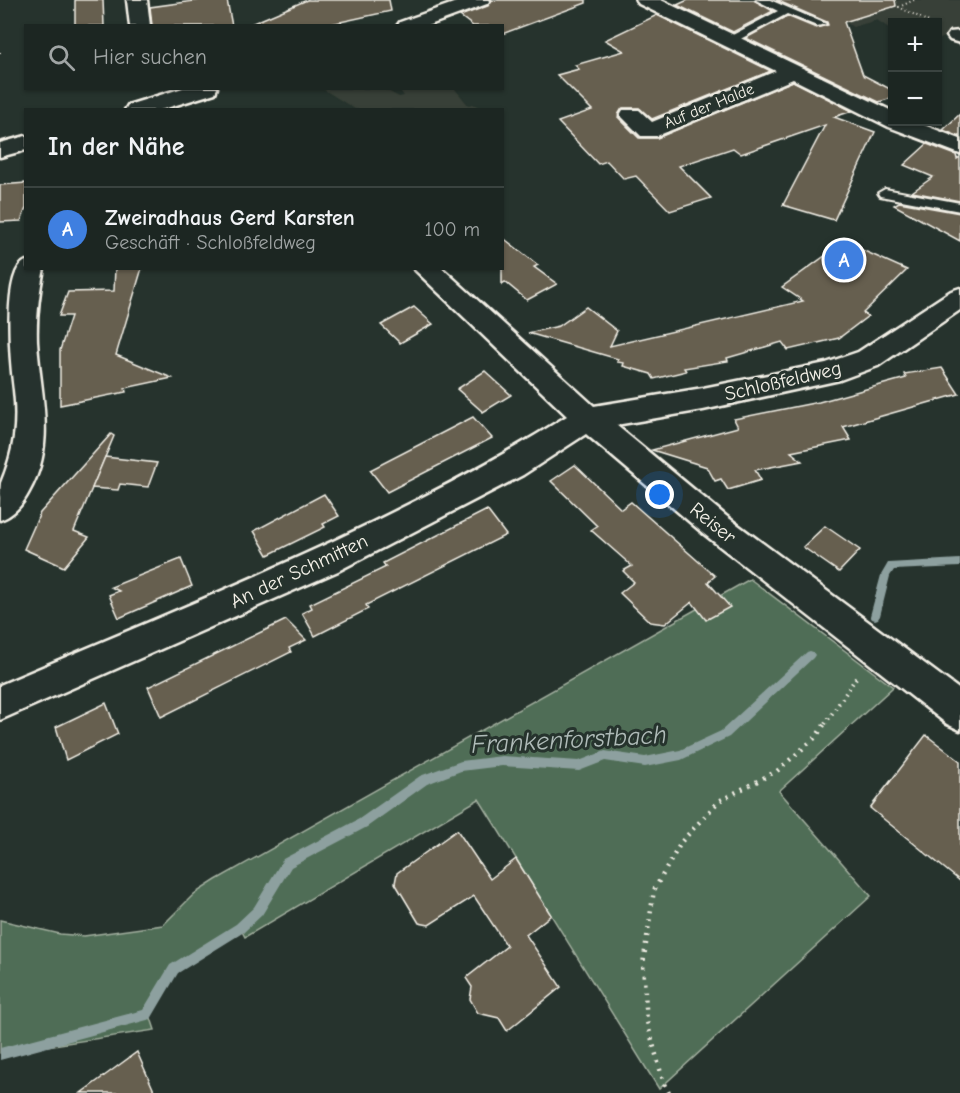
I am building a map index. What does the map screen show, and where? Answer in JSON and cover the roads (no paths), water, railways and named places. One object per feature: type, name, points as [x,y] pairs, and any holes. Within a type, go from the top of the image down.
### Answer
[{"type":"street","points":[[137,0],[140,24]]},
{"type":"street","points":[[413,24],[480,0]]},
{"type":"street","name":"Auf der Halde","points":[[646,0],[888,117]]},
{"type":"street","name":"Auf der Halde","points":[[631,115],[649,131],[792,72]]},
{"type":"street","points":[[144,108],[202,90]]},
{"type":"street","points":[[907,126],[960,147]]},
{"type":"street","points":[[0,507],[20,479],[32,439],[33,411],[24,355],[23,312],[31,270]]},
{"type":"street","name":"Reiser","points":[[428,270],[588,418],[715,525],[960,712]]},
{"type":"street","name":"Schloßfeldweg","points":[[588,418],[703,399],[830,372],[868,359],[960,297]]},
{"type":"street","name":"An der Schmitten","points":[[0,703],[326,561],[512,466],[588,418]]},
{"type":"lane","points":[[761,0],[821,24]]},
{"type":"lane","points":[[729,41],[785,11]]},
{"type":"lane","points":[[885,193],[960,207]]},
{"type":"waterway","name":"Frankenforstbach","points":[[875,616],[886,575],[891,566],[960,563]]},
{"type":"waterway","name":"Frankenforstbach","points":[[0,1054],[147,1015],[174,969],[240,928],[258,911],[287,863],[363,823],[424,780],[461,766],[502,761],[579,766],[605,756],[645,762],[681,755],[725,734],[810,655]]},
{"type":"place","name":"Zweiradhaus Gerd Karsten","points":[[844,260]]}]
